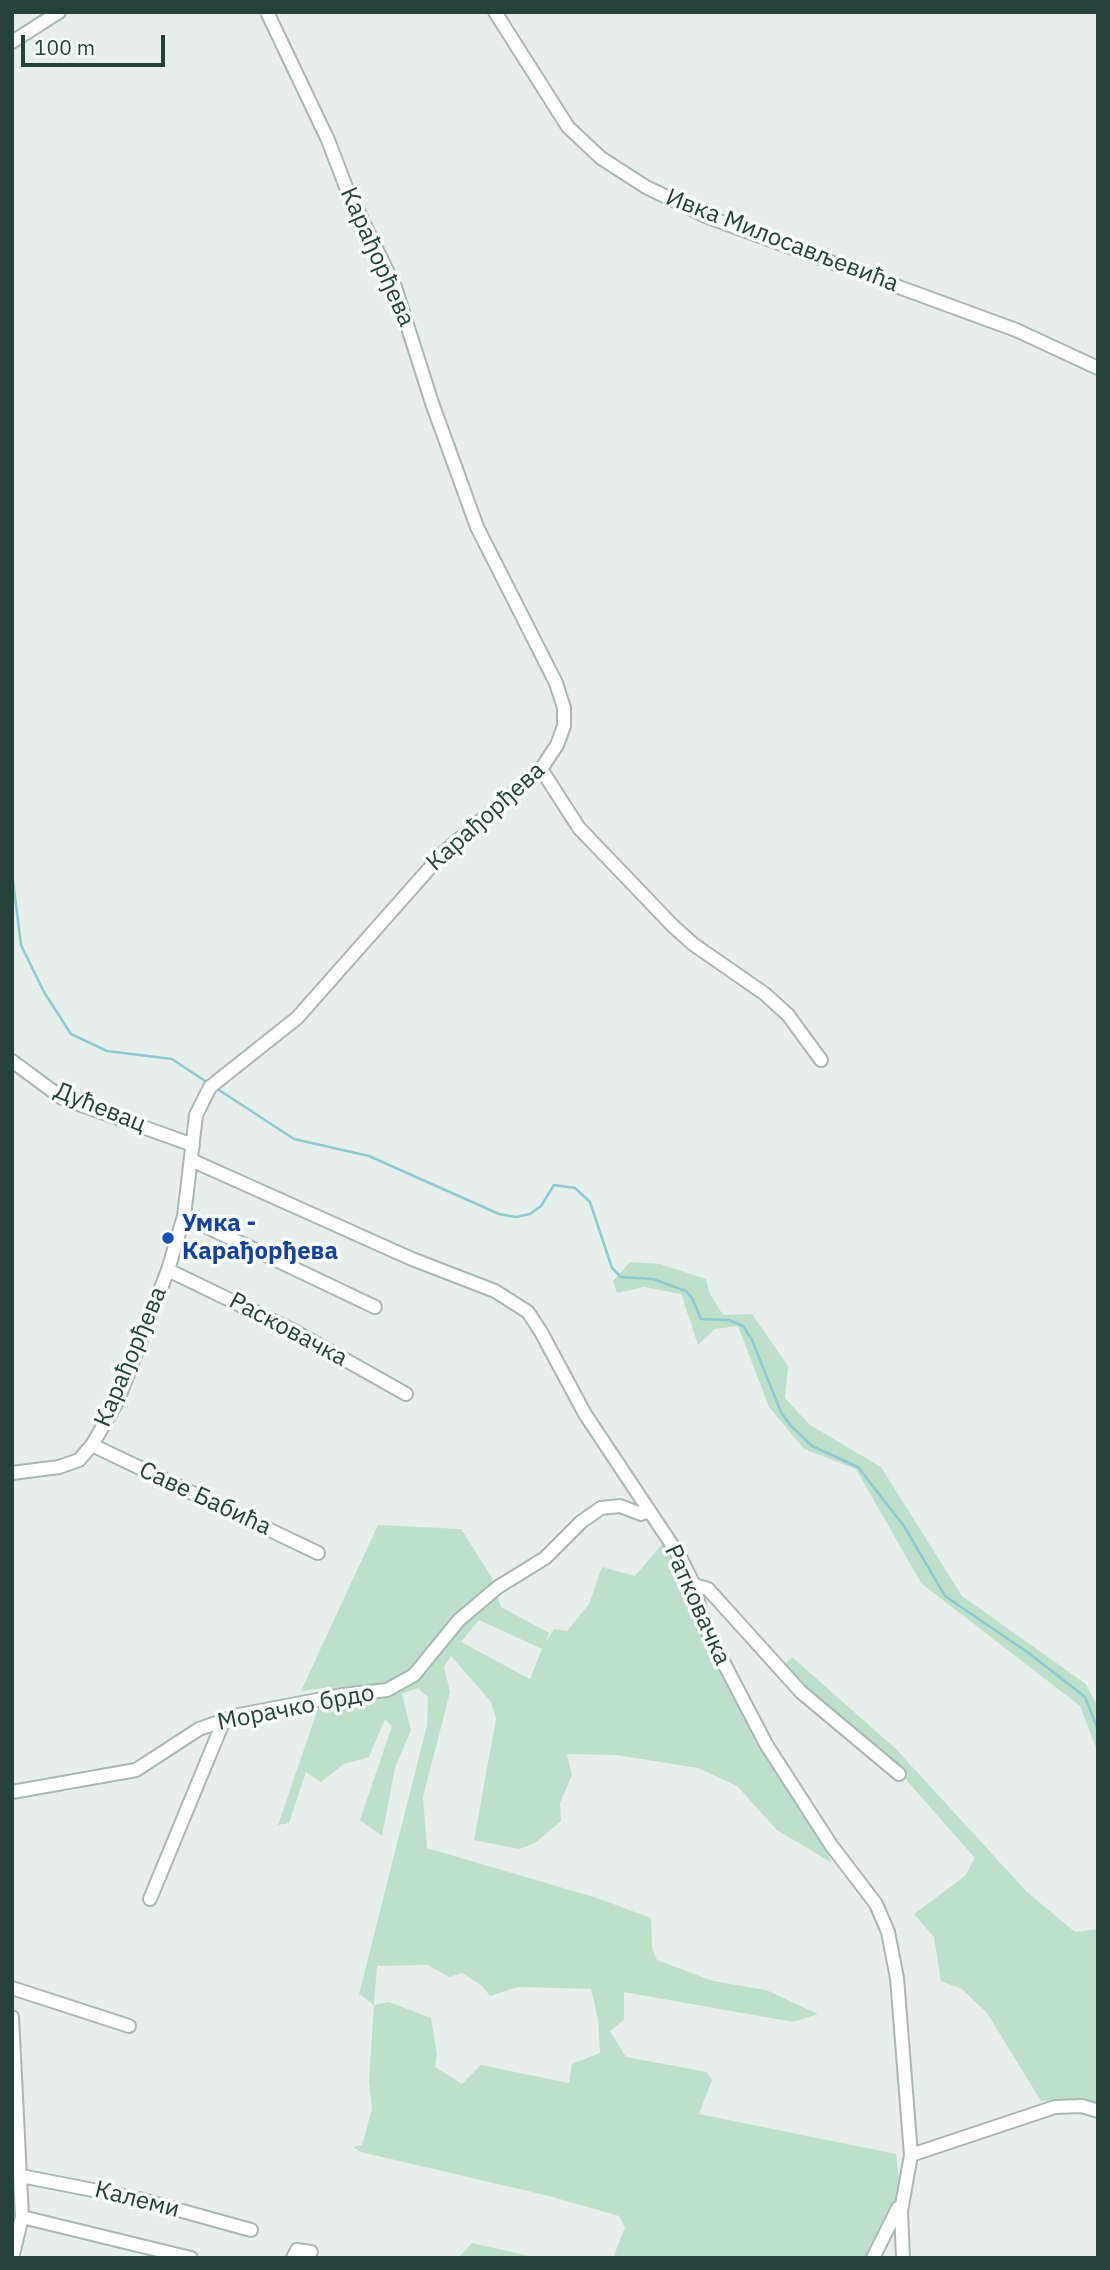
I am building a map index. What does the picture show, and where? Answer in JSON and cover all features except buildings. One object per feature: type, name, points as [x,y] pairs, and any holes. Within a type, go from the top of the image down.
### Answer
[{"type":"street","points":[[12,42],[59,12]]},
{"type":"street","name":"Карађорђева","points":[[12,1473],[67,1465],[79,1460],[92,1445],[117,1402],[168,1270],[184,1216],[199,1106],[214,1083],[290,1025],[443,852],[541,769],[557,745],[564,726],[564,708],[556,683],[477,527],[432,403],[402,304],[267,12]]},
{"type":"street","name":"Ивка Милосављевића","points":[[495,12],[568,127],[601,158],[646,187],[733,227],[1016,330],[1098,368]]},
{"type":"street","points":[[541,769],[579,828],[693,944],[751,983],[788,1015],[821,1060]]},
{"type":"street","name":"Дућевац","points":[[12,1061],[62,1098],[193,1145]]},
{"type":"street","name":"Ратковачка","points":[[191,1160],[366,1239],[514,1301],[528,1312],[541,1332],[585,1414],[638,1489],[649,1511],[680,1557],[694,1585],[704,1625],[766,1744],[831,1845],[876,1904],[888,1932],[897,1978],[911,2155],[902,2202],[900,2242],[903,2258]]},
{"type":"street","points":[[184,1216],[375,1307]]},
{"type":"street","name":"Расковачка","points":[[168,1270],[294,1331],[406,1394]]},
{"type":"street","name":"Саве Бабића","points":[[92,1445],[318,1553]]},
{"type":"street","name":"Морачко брдо","points":[[12,1792],[136,1770],[199,1728],[224,1720],[343,1695],[387,1690],[414,1675],[458,1620],[498,1587],[545,1558],[581,1522],[601,1508],[620,1506],[641,1514],[649,1511]]},
{"type":"street","points":[[694,1585],[708,1589],[801,1692],[899,1774]]},
{"type":"street","points":[[150,1899],[224,1720]]},
{"type":"street","points":[[12,1988],[129,2026]]},
{"type":"street","points":[[12,2017],[22,2176],[22,2217],[12,2258]]},
{"type":"street","points":[[911,2155],[1055,2107],[1082,2106],[1098,2111]]},
{"type":"street","name":"Калеми","points":[[22,2176],[88,2187],[251,2230]]},
{"type":"street","points":[[876,2253],[902,2202]]},
{"type":"street","points":[[22,2217],[191,2258]]},
{"type":"street","points":[[876,2253],[900,2242]]},
{"type":"street","points":[[293,2258],[297,2250],[312,2252]]},
{"type":"green space","points":[[630,1262],[660,1264],[706,1279],[710,1294],[723,1315],[752,1314],[788,1366],[785,1398],[810,1425],[881,1467],[962,1596],[1086,1684],[1098,1708],[1098,1753],[1080,1706],[921,1583],[856,1469],[804,1449],[769,1407],[738,1326],[715,1329],[698,1345],[681,1294],[644,1287],[617,1293],[613,1281]]},
{"type":"green space","points":[[378,1525],[461,1529],[491,1576],[501,1607],[549,1633],[545,1643],[554,1629],[567,1631],[589,1604],[602,1567],[635,1576],[662,1544],[668,1548],[680,1569],[717,1662],[768,1760],[808,1817],[832,1863],[777,1830],[737,1786],[698,1768],[616,1755],[567,1754],[572,1775],[560,1803],[561,1821],[535,1843],[519,1849],[474,1840],[496,1719],[491,1702],[451,1656],[444,1667],[450,1692],[423,1797],[427,1848],[597,1898],[651,1918],[652,1948],[657,1960],[713,1981],[766,1990],[818,2014],[793,2022],[624,1992],[624,2020],[610,2031],[626,2057],[707,2072],[712,2080],[699,2114],[896,2154],[901,2196],[867,2258],[613,2258],[625,2227],[619,2216],[549,2196],[361,2152],[353,2147],[362,2145],[372,2109],[369,2081],[374,2005],[359,1994],[427,1725],[428,1697],[418,1688],[402,1694],[411,1730],[395,1768],[382,1836],[360,1820],[392,1726],[385,1719],[369,1757],[344,1764],[321,1782],[306,1772],[289,1823],[278,1825],[325,1688],[301,1691]],"holes":[[[479,1620],[542,1649],[530,1679],[461,1642]],[[428,1965],[449,1977],[462,1973],[481,1985],[490,1996],[518,1987],[591,1989],[598,2019],[600,2053],[572,2064],[569,2083],[481,2065],[462,2084],[435,2067],[437,2054],[431,2018],[389,2002],[374,2005],[377,1966]]]},
{"type":"green space","points":[[792,1657],[896,1749],[1027,1892],[1075,1932],[1098,1929],[1098,2109],[1058,2100],[1041,2101],[987,2013],[962,1989],[941,1981],[934,1937],[914,1914],[965,1876],[975,1858],[880,1750],[805,1686],[785,1664]]},
{"type":"green space","points":[[472,2243],[538,2258],[458,2258]]},
{"type":"waterway","points":[[12,873],[21,945],[44,992],[71,1034],[107,1051],[172,1059],[208,1083]]},
{"type":"waterway","points":[[216,1088],[294,1139],[369,1156],[499,1214],[516,1217],[530,1214],[541,1206],[554,1185],[575,1188],[590,1202],[612,1268],[621,1277],[653,1279],[686,1291],[701,1319],[729,1320],[743,1326],[752,1340],[781,1412],[790,1425],[812,1446],[858,1467],[904,1526],[945,1596],[1030,1654],[1085,1697],[1098,1730]]},
{"type":"place","name":"Умка - Карађорђева","points":[[168,1238]]}]
